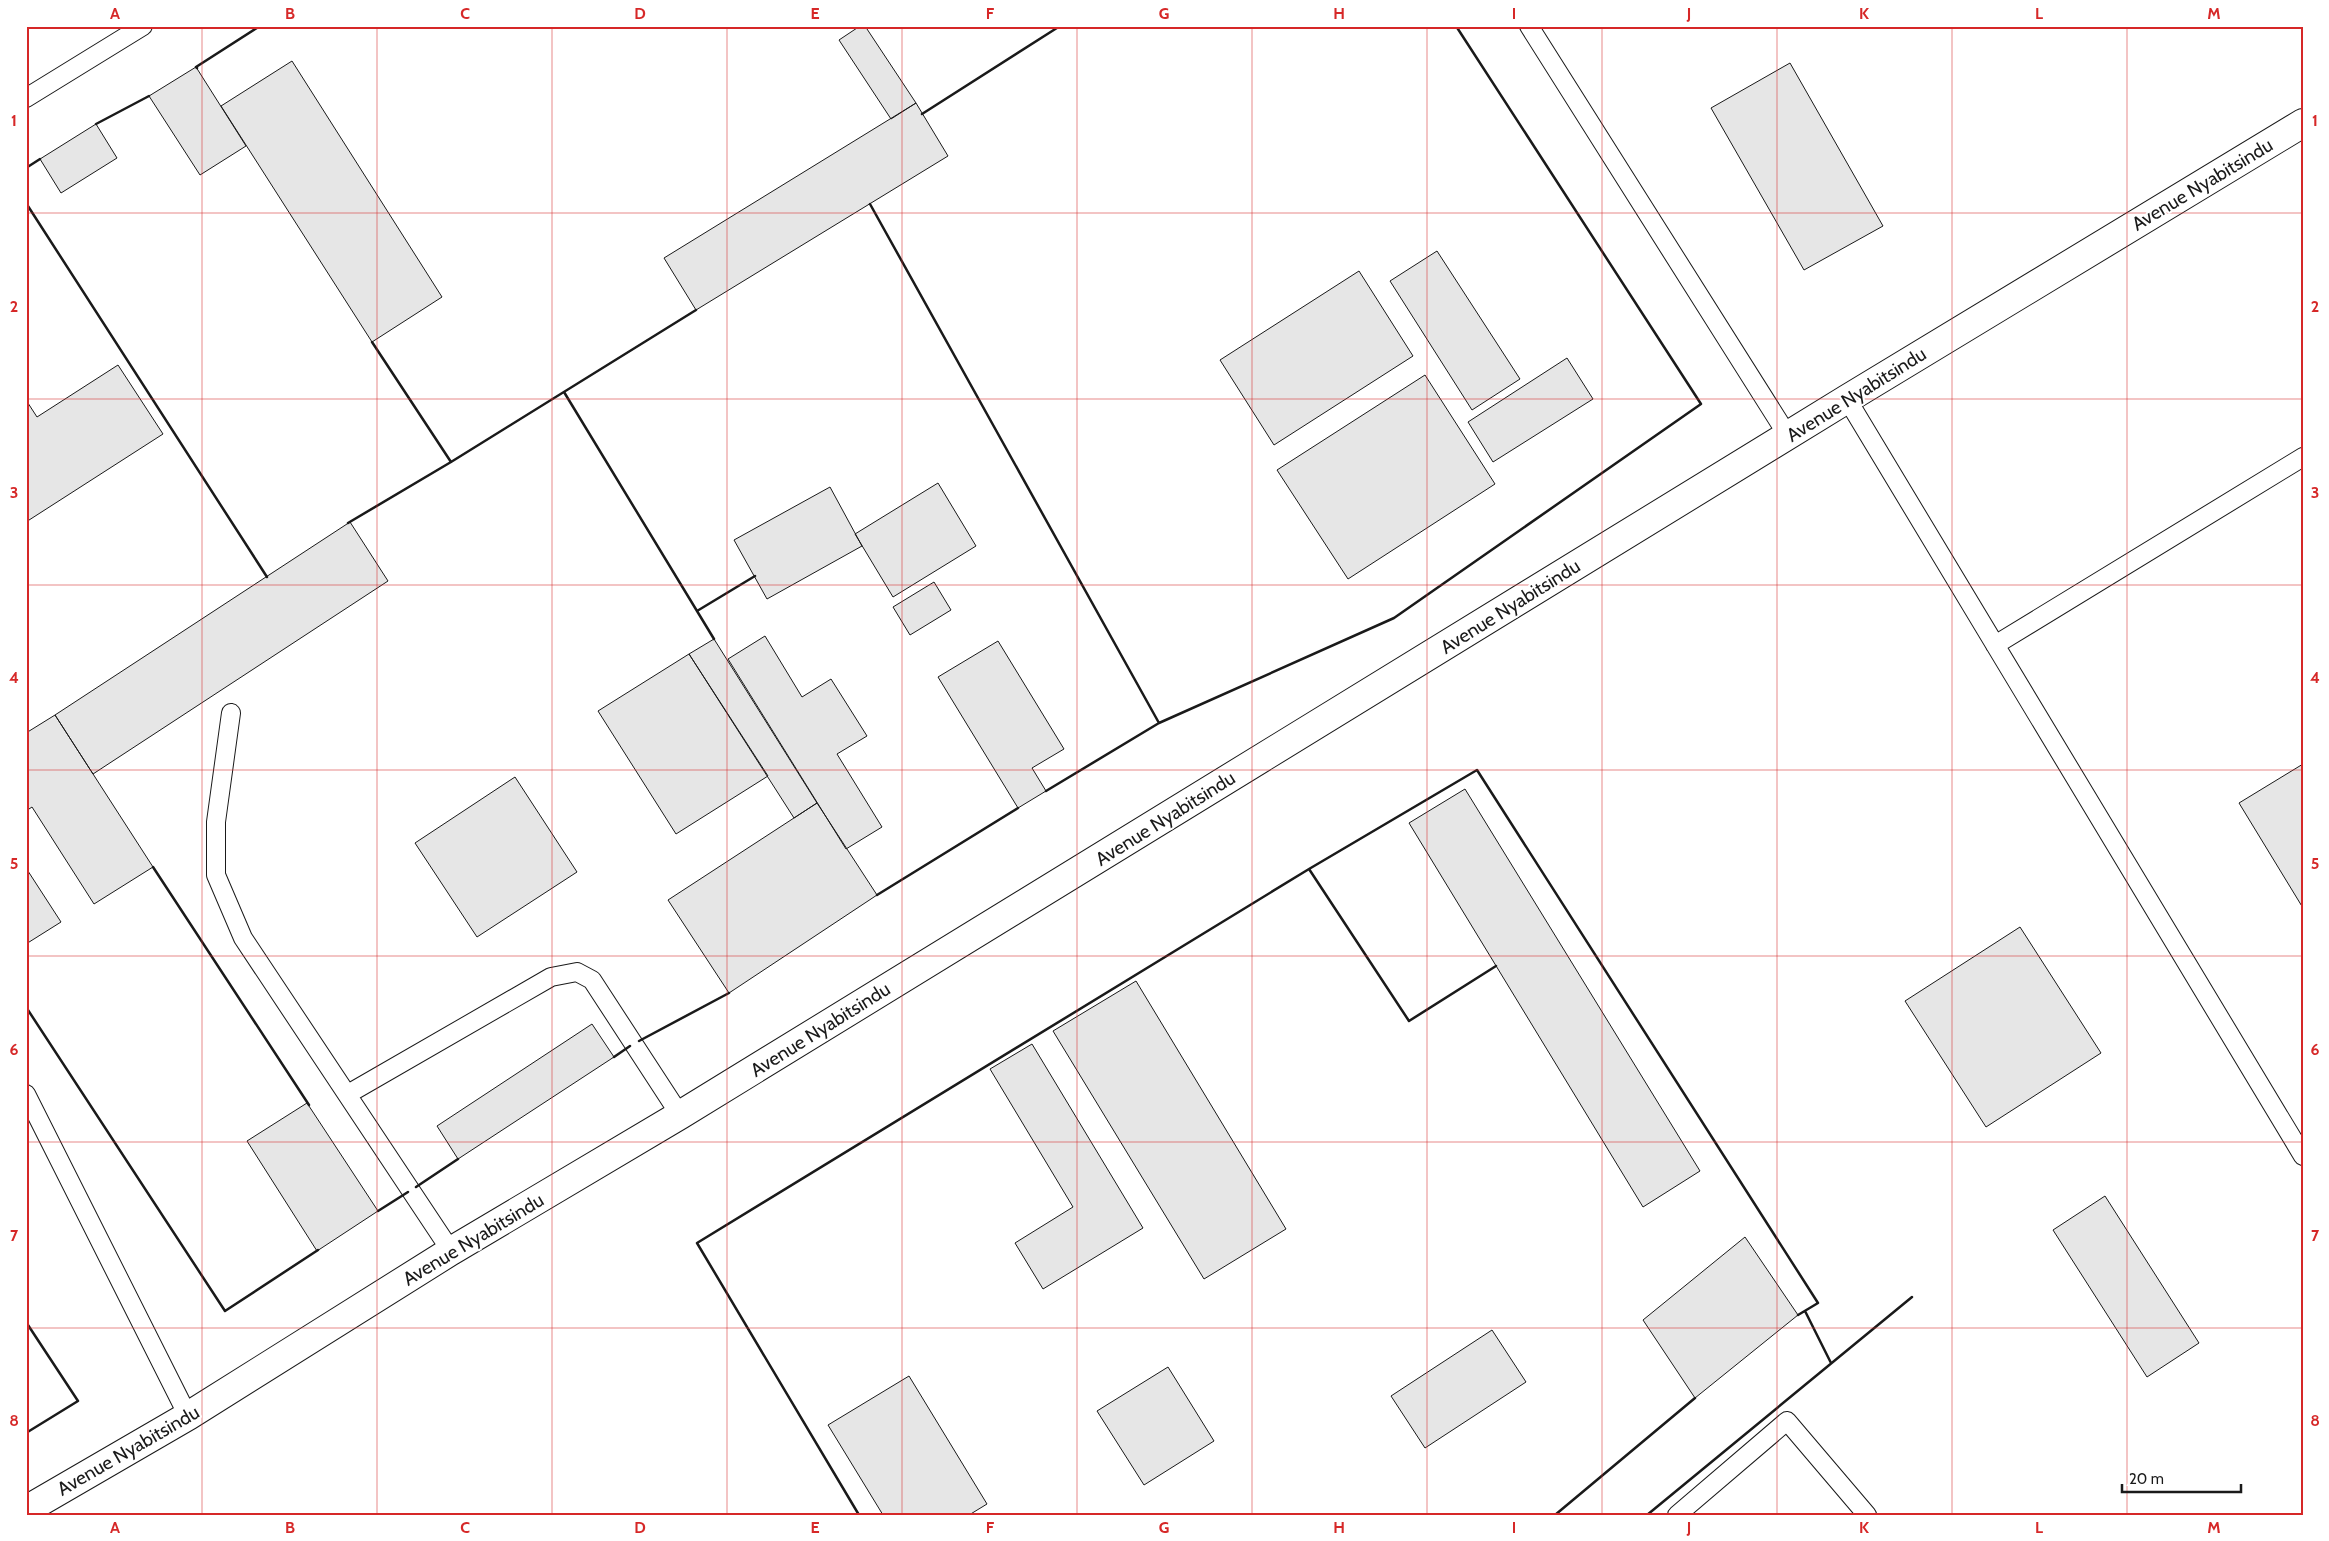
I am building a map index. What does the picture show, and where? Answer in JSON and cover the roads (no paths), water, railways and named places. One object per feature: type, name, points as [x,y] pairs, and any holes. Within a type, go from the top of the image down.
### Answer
[{"type":"street","name":"Avenue Nyabitsindu","points":[[26,1510],[188,1416],[451,1251],[680,1115],[1848,399],[2303,123]]},
{"type":"lane","points":[[26,98],[143,26]]},
{"type":"lane","points":[[1529,26],[1788,436]]},
{"type":"lane","points":[[1848,399],[2303,1156]]},
{"type":"lane","points":[[1995,645],[2303,457]]},
{"type":"lane","points":[[231,713],[216,822],[216,875],[243,938],[451,1251]]},
{"type":"lane","points":[[348,1094],[552,977],[577,972],[592,980],[680,1115]]},
{"type":"lane","points":[[26,1094],[188,1416]]},
{"type":"lane","points":[[1676,1515],[1787,1421],[1867,1515]]}]
